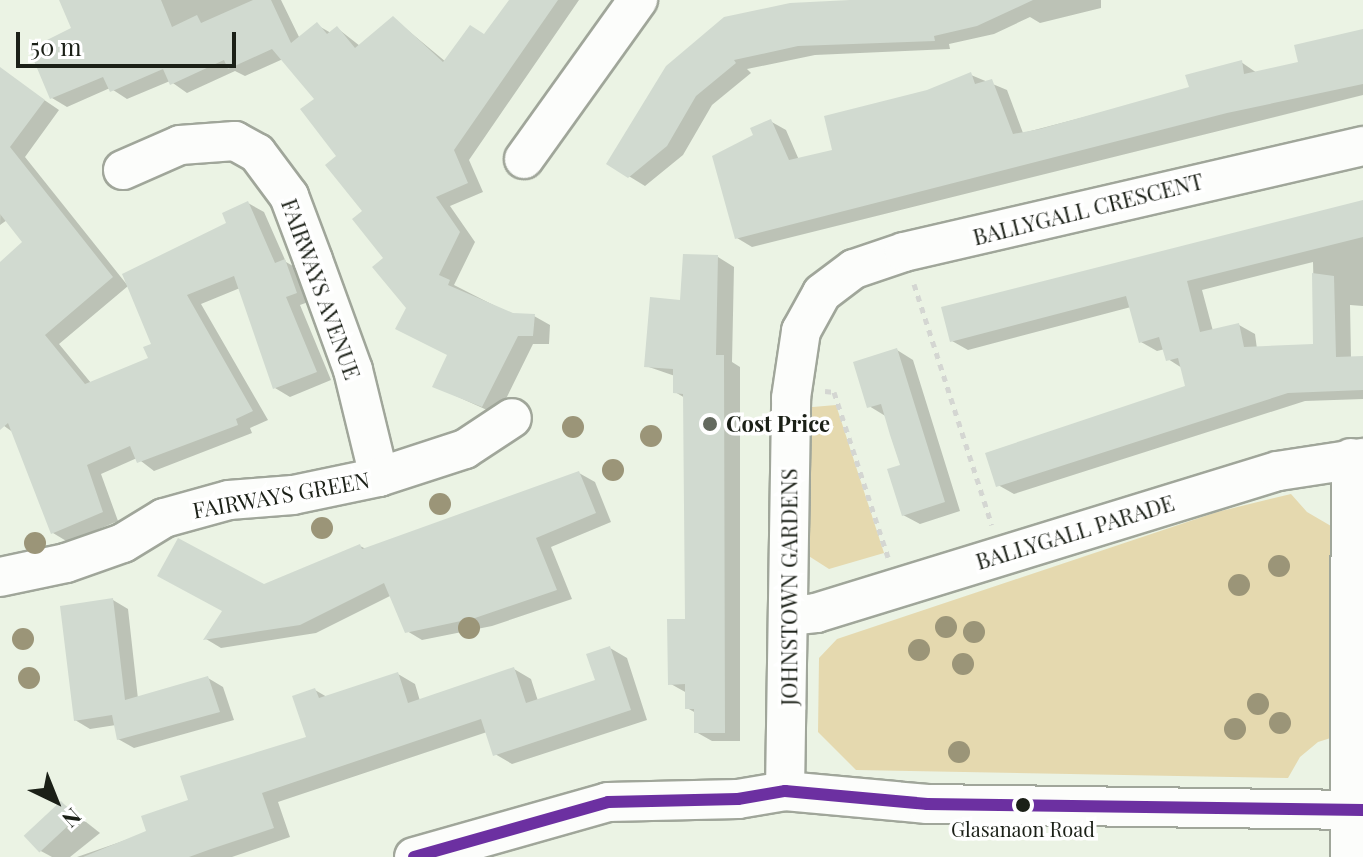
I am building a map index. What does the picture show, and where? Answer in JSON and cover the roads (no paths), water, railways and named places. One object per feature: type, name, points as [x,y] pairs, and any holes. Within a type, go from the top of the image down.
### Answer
[{"type":"street","points":[[524,159],[638,0]]},
{"type":"street","name":"FAIRWAYS AVENUE","points":[[123,170],[180,145],[235,141],[257,153],[289,196],[353,370],[379,477]]},
{"type":"street","name":"BALLYGALL CRESCENT","points":[[822,293],[854,269],[904,252],[1363,146]]},
{"type":"street","name":"JOHNSTOWN GARDENS","points":[[785,791],[792,389],[801,331],[822,293]]},
{"type":"street","name":"FAIRWAYS GREEN","points":[[0,577],[66,563],[123,543],[164,518],[229,500],[293,495],[379,477],[465,449],[512,418]]},
{"type":"street","points":[[1350,857],[1356,810],[1357,458]]},
{"type":"street","name":"BALLYGALL PARADE","points":[[789,616],[816,613],[1001,553],[1278,471],[1357,458]]},
{"type":"street","points":[[414,857],[608,802],[738,799],[785,791],[927,804],[1356,810]]},
{"type":"place","name":"Cost Price","points":[[710,424]]},
{"type":"place","name":"Glasanaon Road","points":[[1023,805]]}]
